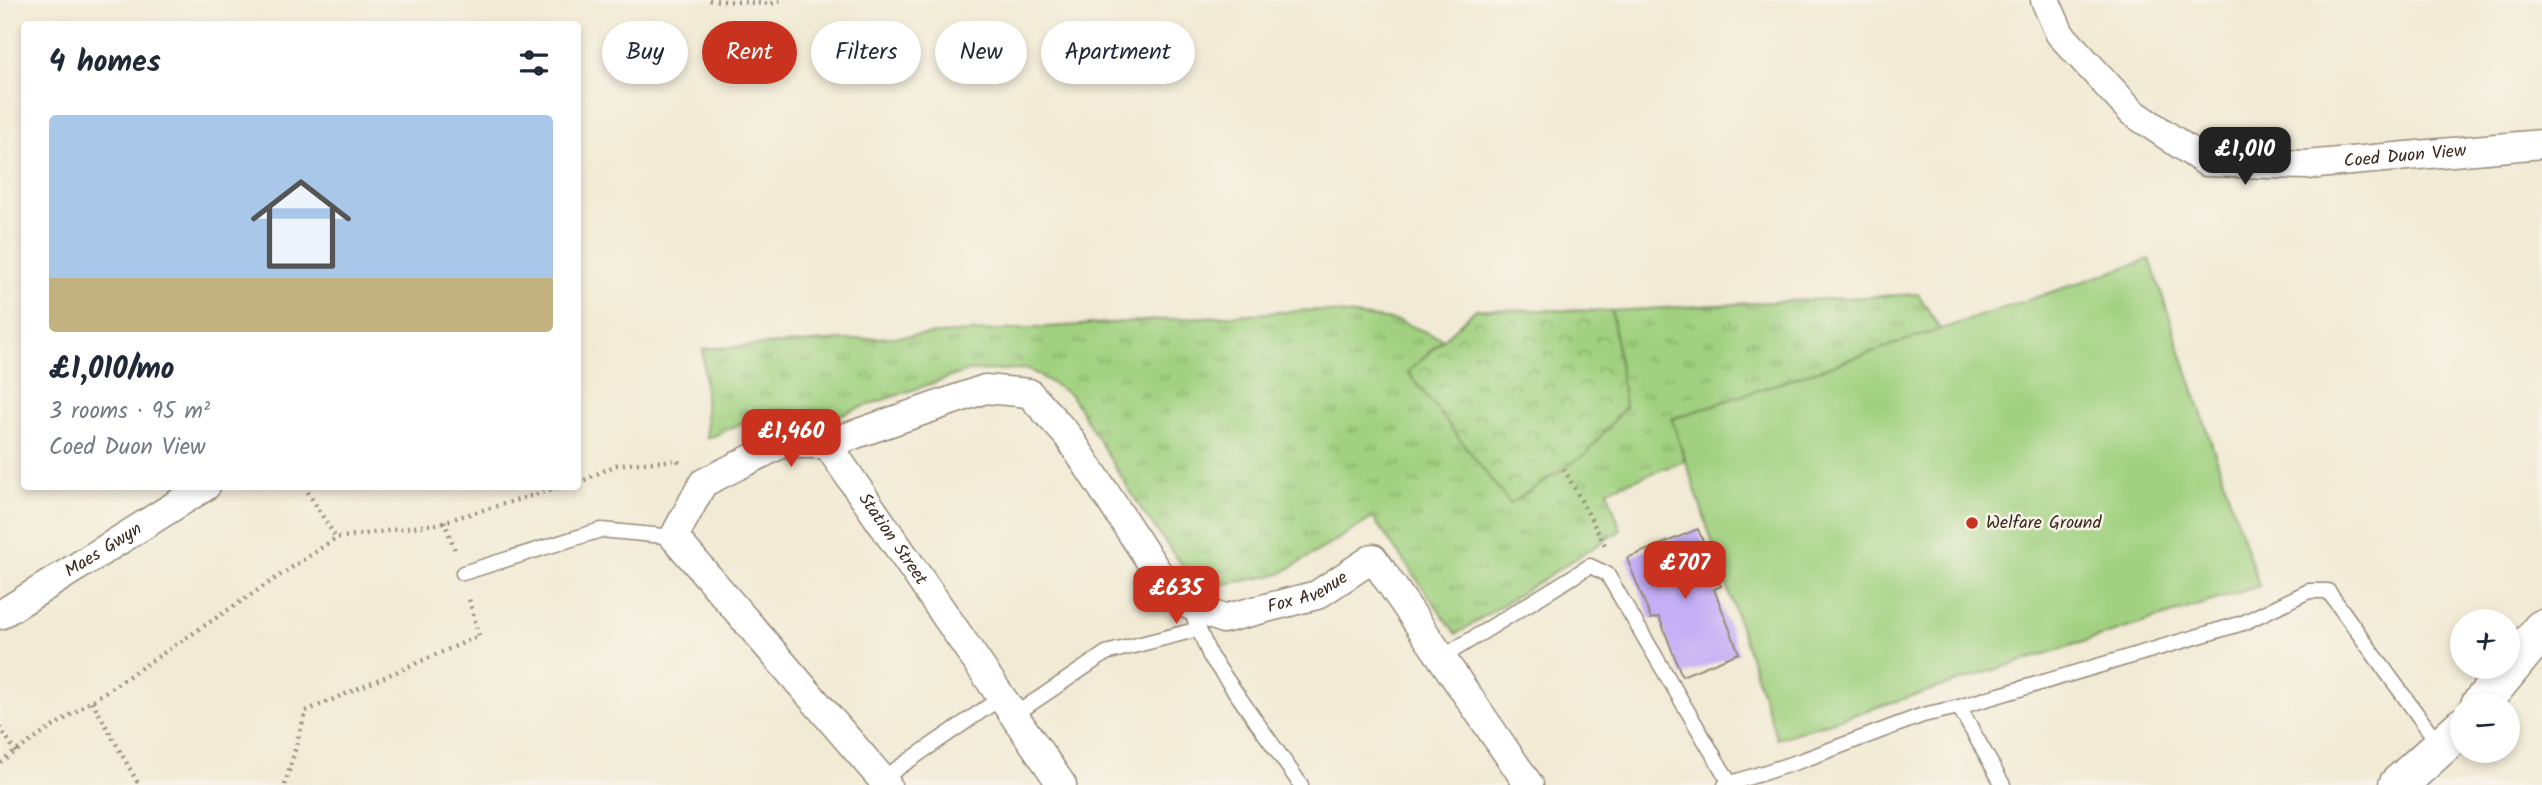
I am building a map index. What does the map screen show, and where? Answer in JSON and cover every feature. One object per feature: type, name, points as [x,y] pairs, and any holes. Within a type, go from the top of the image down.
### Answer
[{"type":"street","name":"Coed Duon View","points":[[2045,0],[2060,34],[2132,112],[2206,162],[2306,165],[2542,144]]},
{"type":"street","name":"Fox Avenue","points":[[827,444],[985,389],[1028,393],[1068,436],[1163,579],[1194,617],[1223,619],[1317,595],[1373,558],[1529,785]]},
{"type":"street","points":[[827,444],[781,444],[703,483],[674,537],[884,782]]},
{"type":"street","name":"Station Street","points":[[827,444],[1062,785]]},
{"type":"street","name":"Maes Gwyn","points":[[0,615],[200,490]]},
{"type":"street","points":[[2490,693],[2542,629]]},
{"type":"street","points":[[2398,785],[2450,740]]},
{"type":"lane","points":[[463,573],[601,530],[674,537]]},
{"type":"lane","points":[[1441,658],[1590,566],[1607,574],[1630,609],[1729,784],[1803,760],[1923,715],[1959,707],[2244,623],[2309,591],[2328,591],[2450,736]]},
{"type":"lane","points":[[884,782],[1008,706],[1106,653],[1194,617],[1210,656],[1301,785]]},
{"type":"lane","points":[[1959,707],[2003,785]]},
{"type":"path","points":[[709,0],[771,4],[780,0]]},
{"type":"path","points":[[581,482],[616,465],[678,460],[691,505]]},
{"type":"path","points":[[1564,469],[1606,547],[1599,570]]},
{"type":"path","points":[[306,490],[336,538]]},
{"type":"path","points":[[0,762],[336,538],[436,524],[551,490]]},
{"type":"path","points":[[285,785],[306,711],[479,636],[463,573]]},
{"type":"path","points":[[92,701],[139,785]]},
{"type":"path","points":[[0,727],[16,752]]},
{"type":"green space","name":"Welfare Ground","points":[[2150,259],[2259,586],[1777,739],[1672,419]]},
{"type":"green space","points":[[1918,294],[1940,329],[1672,419],[1685,461],[1607,490],[1621,530],[1456,634],[1373,518],[1280,574],[1220,585],[1193,580],[1143,512],[1071,395],[1028,369],[968,371],[836,416],[771,410],[707,439],[703,349],[1315,310],[1399,321],[1443,339],[1408,372],[1625,407],[1612,311]]},
{"type":"green space","points":[[1476,309],[1612,311],[1625,407],[1587,453],[1510,504],[1408,372]]},
{"type":"building","points":[[1698,529],[1721,586],[1714,589],[1739,653],[1682,676],[1659,617],[1651,619],[1627,558]]},
{"type":"place","name":"Welfare Ground","points":[[1972,523]]}]
